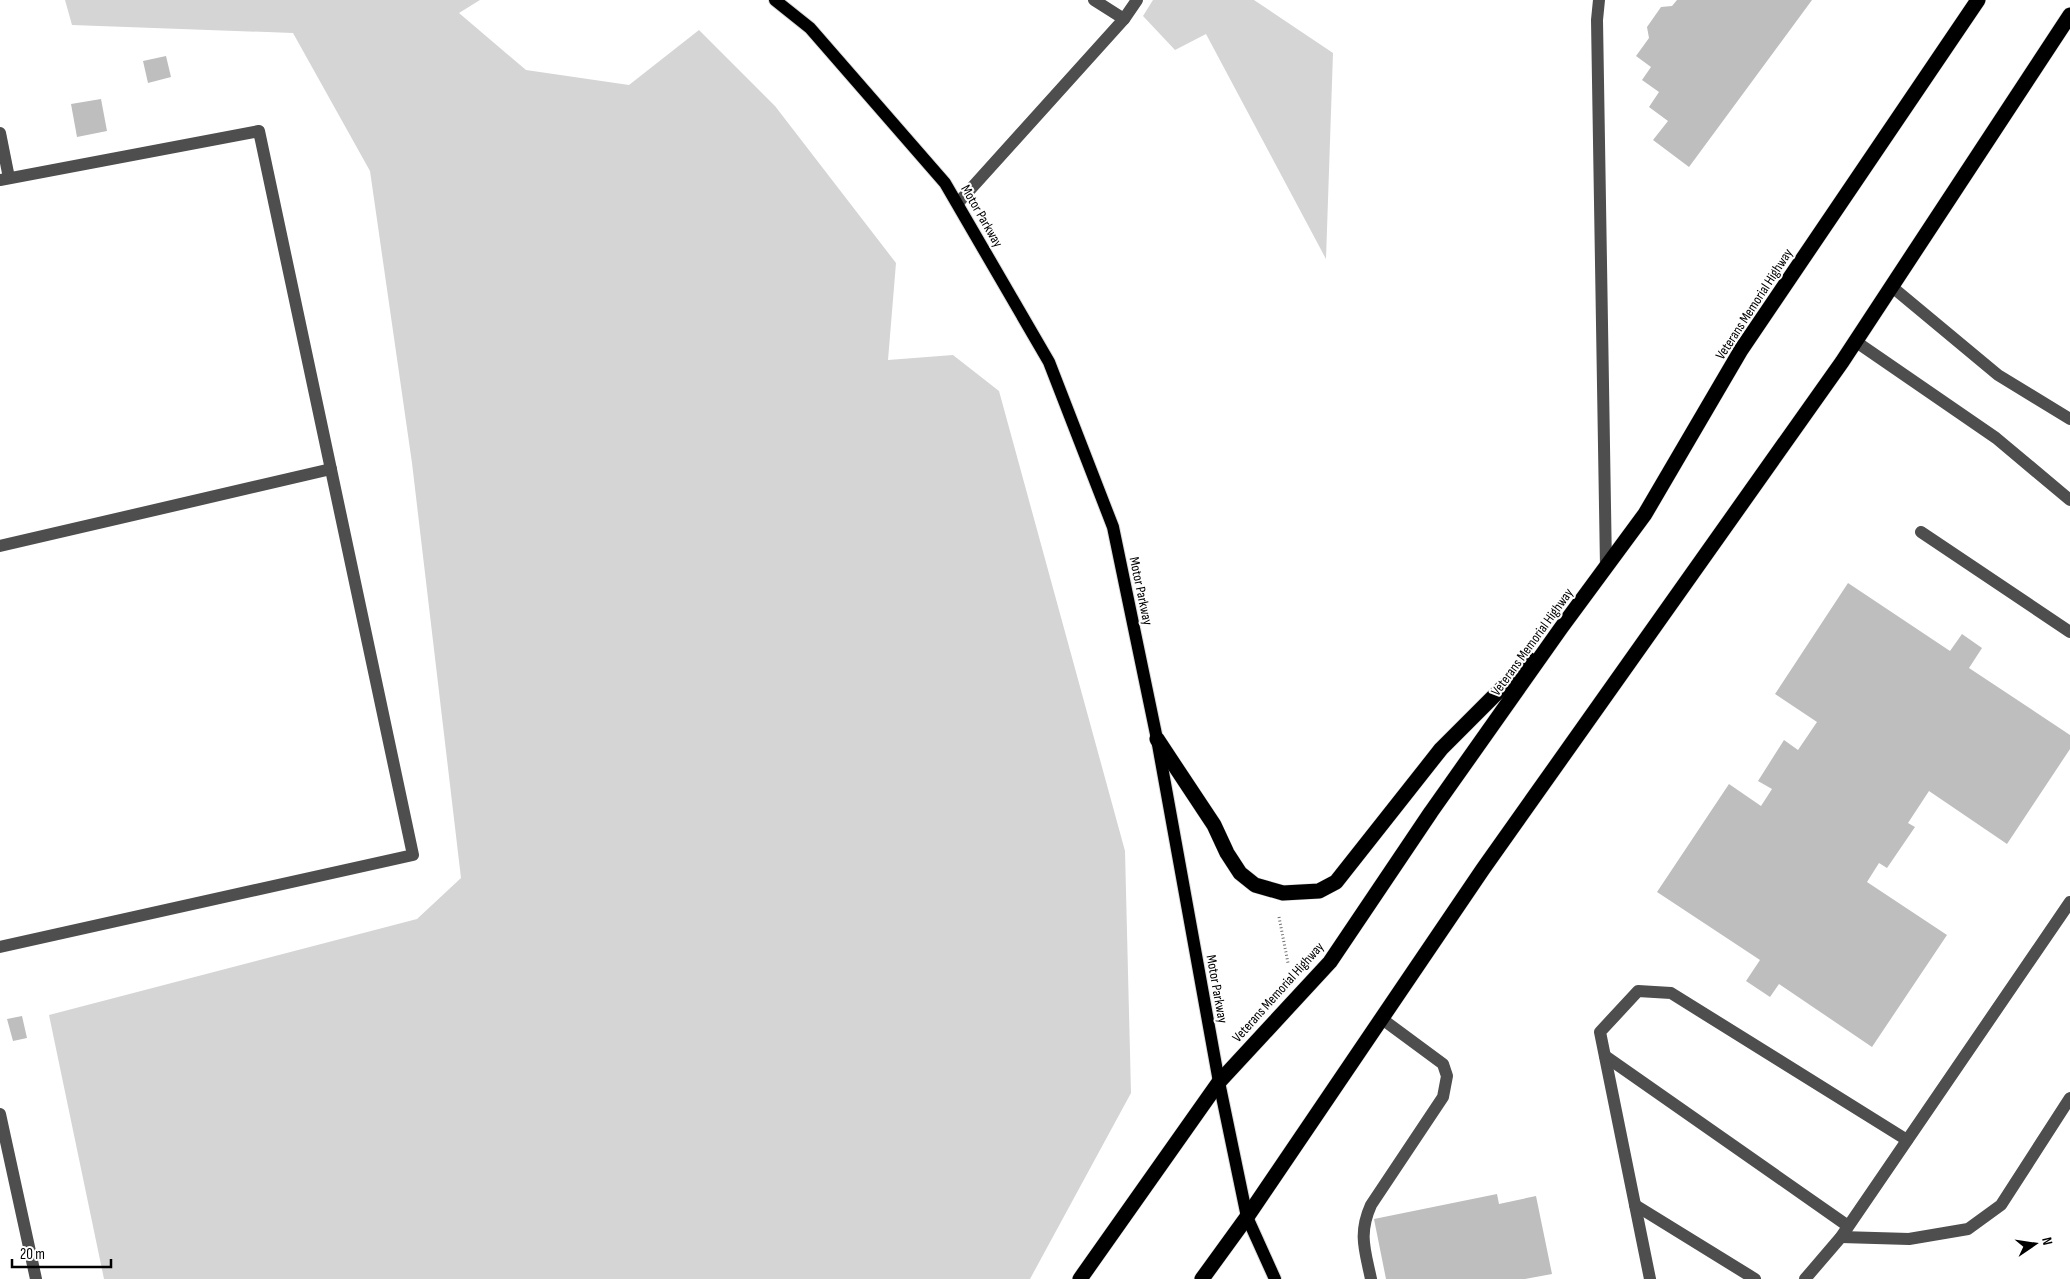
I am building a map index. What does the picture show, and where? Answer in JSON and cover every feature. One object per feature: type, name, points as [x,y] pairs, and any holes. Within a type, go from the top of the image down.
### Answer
[{"type":"highway","name":"Veterans Memorial Highway","points":[[1080,1279],[1219,1082],[1330,962],[1431,812],[1561,628],[1645,514],[1741,350],[1978,0]]},
{"type":"highway","points":[[1202,1279],[1247,1217],[1483,869],[1855,341],[2070,15]]},
{"type":"highway","points":[[1157,739],[1214,825],[1227,853],[1240,874],[1255,885],[1283,893],[1319,891],[1336,882],[1442,749],[1561,628]]},
{"type":"main road","name":"Motor Parkway","points":[[775,0],[810,28],[945,182],[1049,362],[1113,527],[1157,739],[1219,1082],[1247,1217],[1275,1279]]},
{"type":"lane","points":[[1094,0],[1124,19]]},
{"type":"lane","points":[[958,203],[1124,19],[1137,0]]},
{"type":"lane","points":[[1599,0],[1597,30],[1606,567]]},
{"type":"lane","points":[[0,133],[4,179],[258,131],[413,855],[0,947]]},
{"type":"lane","points":[[1891,286],[1998,376],[2070,419]]},
{"type":"lane","points":[[1855,341],[1996,438],[2070,500]]},
{"type":"lane","points":[[0,546],[331,469]]},
{"type":"lane","points":[[1921,532],[2070,632]]},
{"type":"lane","points":[[1805,1279],[1844,1232],[2070,902]]},
{"type":"lane","points":[[1650,1279],[1600,1032],[1638,991],[1671,993],[1907,1140]]},
{"type":"lane","points":[[1371,1279],[1362,1234],[1365,1218],[1371,1205],[1442,1097],[1447,1076],[1443,1064],[1382,1019]]},
{"type":"lane","points":[[1605,1056],[1844,1232],[1910,1239],[1968,1229],[2001,1206],[2070,1098]]},
{"type":"lane","points":[[0,1114],[36,1279]]},
{"type":"lane","points":[[1635,1204],[1755,1279]]},
{"type":"path","points":[[1278,912],[1288,963]]},
{"type":"shaded area","points":[[65,0],[480,0],[459,13],[526,70],[629,85],[699,30],[775,106],[896,263],[888,360],[953,355],[999,391],[1125,851],[1131,1093],[1030,1279],[104,1279],[49,1015],[417,919],[461,878],[412,463],[370,171],[293,33],[72,25]]},
{"type":"shaded area","points":[[1153,0],[1254,0],[1333,53],[1326,259],[1206,34],[1175,50],[1143,16]]},
{"type":"building","points":[[1677,0],[1812,0],[1689,167],[1653,140],[1668,121],[1649,107],[1659,92],[1642,80],[1651,67],[1636,56],[1649,38],[1647,27],[1661,7],[1672,6]]},
{"type":"building","points":[[166,56],[171,77],[148,83],[143,61]]},
{"type":"building","points":[[101,99],[107,131],[77,137],[71,104]]},
{"type":"building","points":[[1848,583],[1950,651],[1962,634],[1982,648],[1969,668],[2070,735],[2070,749],[2007,844],[1929,791],[1908,823],[1915,827],[1887,868],[1879,863],[1867,882],[1947,935],[1872,1047],[1779,984],[1770,997],[1746,981],[1760,960],[1657,892],[1729,784],[1761,806],[1772,789],[1758,781],[1784,740],[1798,750],[1817,722],[1775,694]]},
{"type":"building","points":[[22,1016],[27,1038],[13,1041],[7,1019]]},
{"type":"building","points":[[1497,1194],[1499,1204],[1536,1196],[1552,1274],[1525,1279],[1386,1279],[1374,1219]]}]
